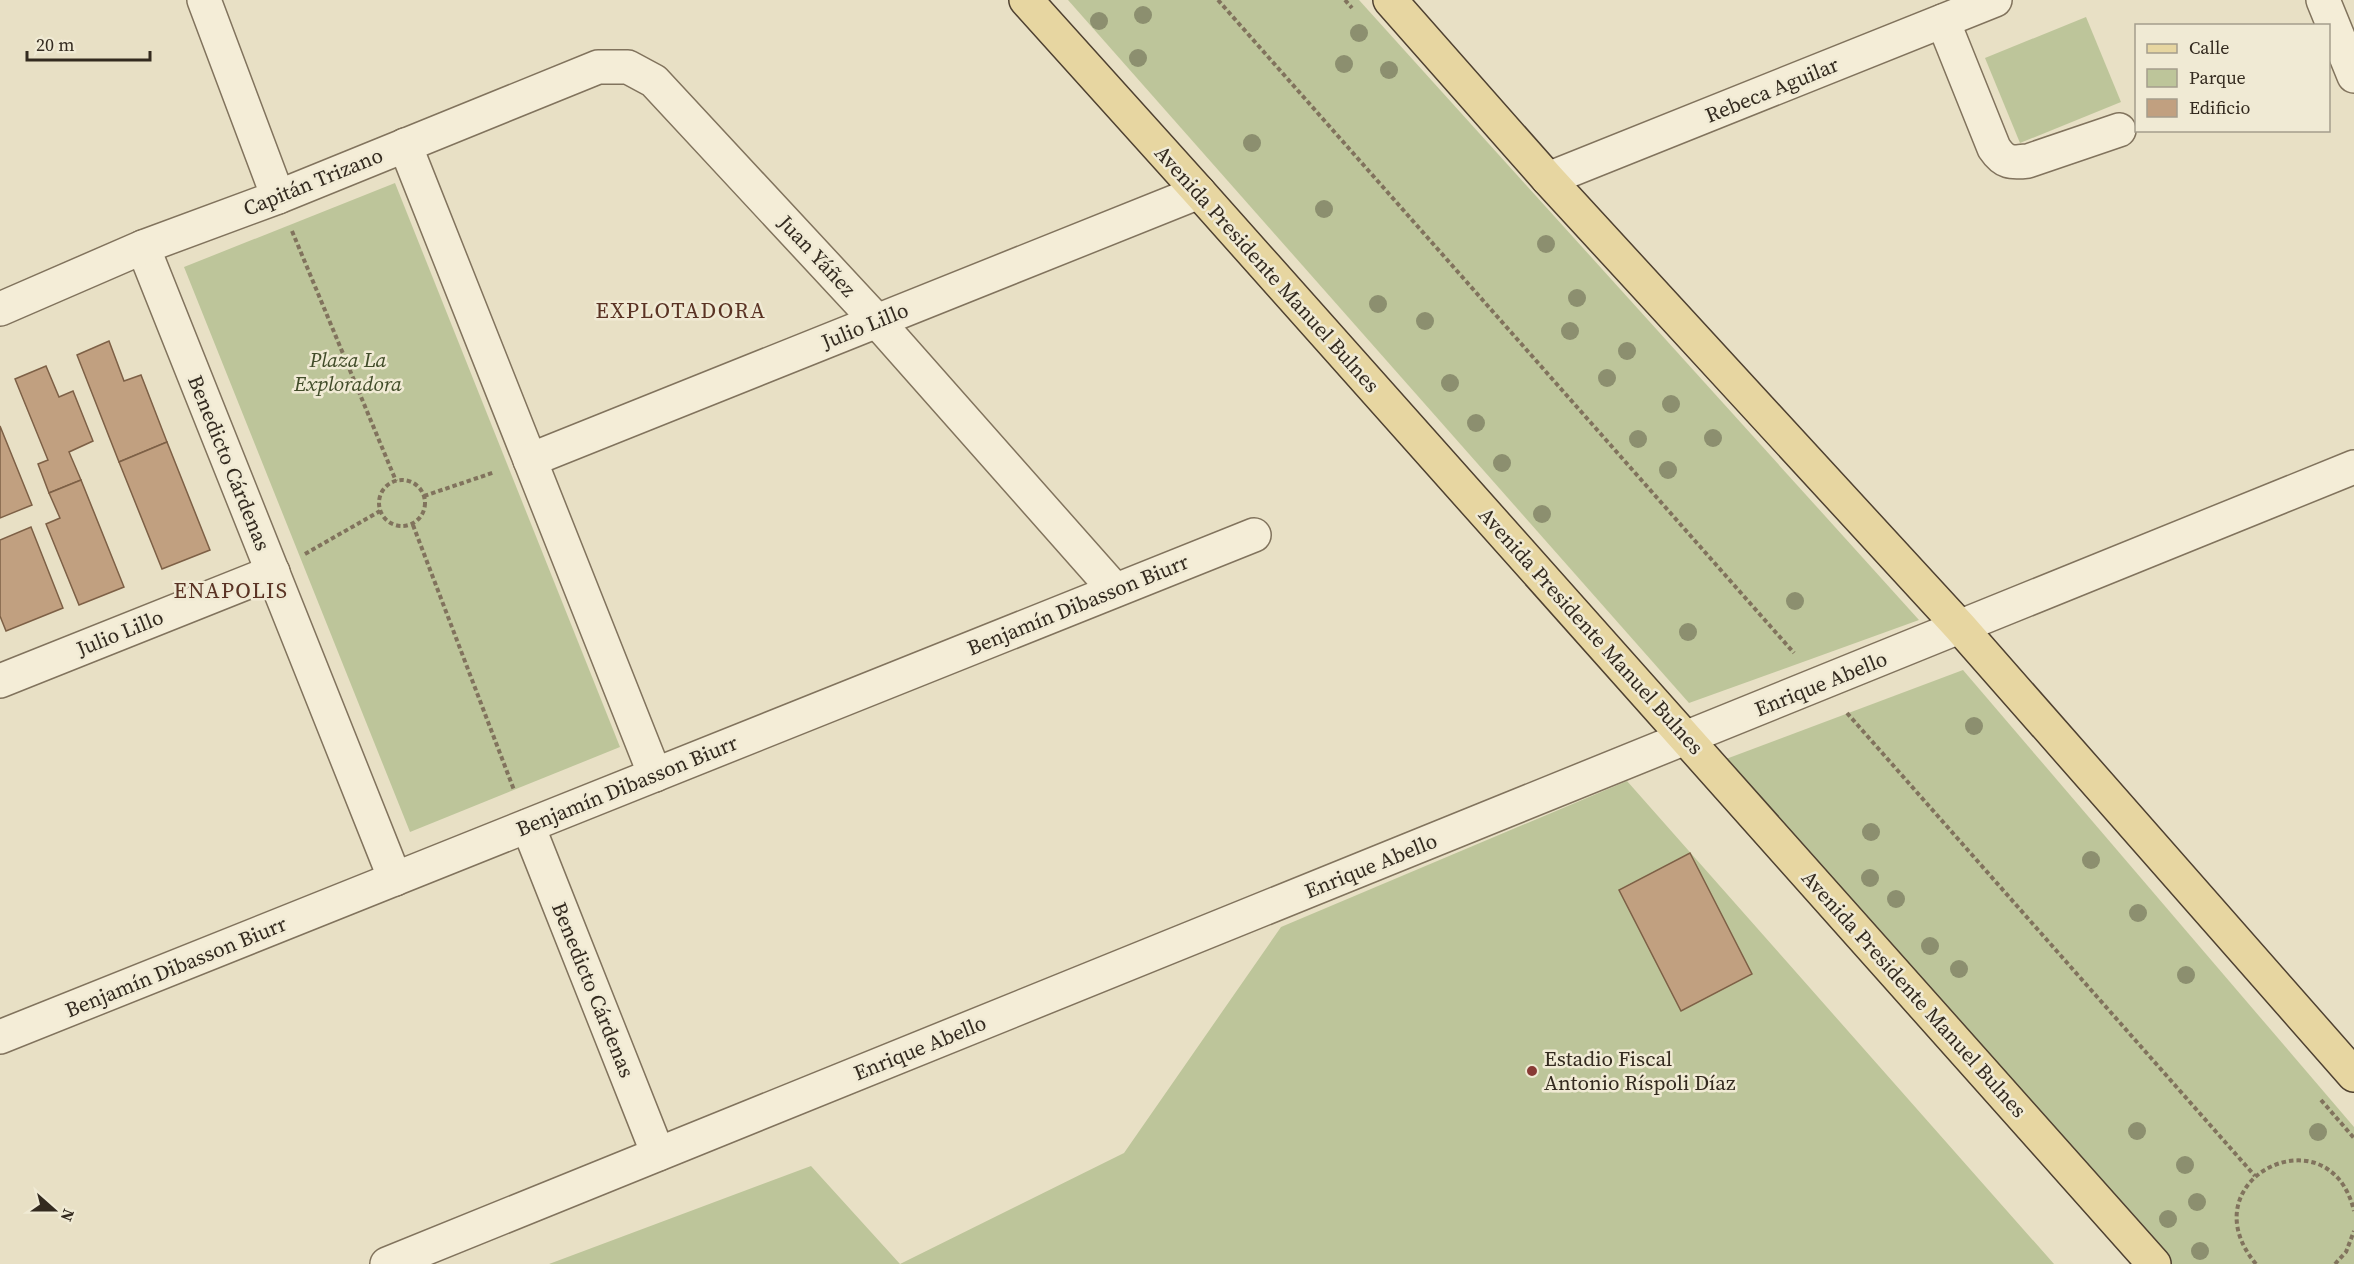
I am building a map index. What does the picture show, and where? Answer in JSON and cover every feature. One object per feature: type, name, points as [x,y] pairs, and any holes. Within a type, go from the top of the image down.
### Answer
[{"type":"main road","name":"Avenida Presidente Manuel Bulnes","points":[[1026,0],[2154,1264]]},
{"type":"main road","points":[[1390,0],[1548,179],[1960,627],[2354,1075]]},
{"type":"street","points":[[204,0],[278,197]]},
{"type":"street","name":"Rebeca Aguilar","points":[[1548,179],[1995,0]]},
{"type":"street","points":[[2323,0],[2354,76]]},
{"type":"street","points":[[1943,21],[1994,148],[2001,158],[2014,162],[2028,161],[2120,130]]},
{"type":"street","name":"Capitán Trizano","points":[[0,309],[143,247],[278,197],[598,67],[628,67]]},
{"type":"street","name":"Juan Yáñez","points":[[628,67],[654,81],[877,321],[1115,590]]},
{"type":"street","points":[[405,146],[655,775]]},
{"type":"street","name":"Julio Lillo","points":[[530,460],[1199,192]]},
{"type":"street","name":"Benedicto Cárdenas","points":[[143,247],[395,879]]},
{"type":"street","name":"Enrique Abello","points":[[387,1264],[2354,467]]},
{"type":"street","name":"Benjamín Dibasson Biurr","points":[[0,1037],[1254,535]]},
{"type":"street","name":"Julio Lillo","points":[[0,681],[273,572]]},
{"type":"street","name":"Benedicto Cárdenas","points":[[528,826],[658,1154]]},
{"type":"path","points":[[1218,0],[2255,1176]]},
{"type":"path","points":[[278,197],[396,481]]},
{"type":"path","points":[[424,496],[530,460]]},
{"type":"path","points":[[396,481],[411,481],[417,485],[424,496],[426,506],[423,514],[412,525],[397,526],[390,523],[380,511],[379,504],[384,489],[396,481]]},
{"type":"path","points":[[273,572],[380,511]]},
{"type":"path","points":[[412,525],[528,826]]},
{"type":"path","points":[[2256,1264],[2244,1250],[2237,1231],[2237,1210],[2243,1191],[2255,1176],[2271,1165],[2290,1160],[2308,1161],[2326,1168],[2341,1180],[2351,1197],[2354,1211]]},
{"type":"path","points":[[2335,1264],[2346,1252],[2354,1231]]},
{"type":"green space","points":[[1068,0],[1359,0],[1919,620],[1689,703]]},
{"type":"green space","points":[[2086,17],[2121,102],[2020,143],[1985,58]]},
{"type":"green space","name":"Plaza La Exploradora","points":[[395,183],[620,747],[410,832],[184,267]]},
{"type":"green space","points":[[1963,670],[2354,1127],[2354,1264],[2165,1264],[1726,759]]},
{"type":"green space","name":"Estadio Fiscal Antonio Ríspoli Díaz","points":[[1627,781],[2054,1264],[900,1264],[1124,1153],[1281,927]]},
{"type":"green space","points":[[811,1166],[900,1264],[549,1264]]},
{"type":"building","points":[[109,341],[124,381],[141,375],[167,442],[119,462],[77,355]]},
{"type":"building","points":[[46,366],[59,397],[73,391],[93,441],[69,452],[81,480],[49,493],[38,464],[48,460],[15,379]]},
{"type":"building","points":[[0,426],[32,505],[0,518]]},
{"type":"building","points":[[167,442],[210,550],[162,569],[119,462]]},
{"type":"building","points":[[81,480],[124,587],[79,605],[46,524],[60,518],[49,493]]},
{"type":"building","points":[[31,527],[63,608],[6,631],[0,616],[0,540]]},
{"type":"building","points":[[1690,853],[1752,974],[1681,1011],[1619,890]]},
{"type":"place","name":"Estadio Fiscal Antonio Ríspoli Díaz","points":[[1532,1071]]},
{"type":"district","name":"EXPLOTADORA","points":[[681,310]]},
{"type":"district","name":"ENAPOLIS","points":[[231,590]]}]
